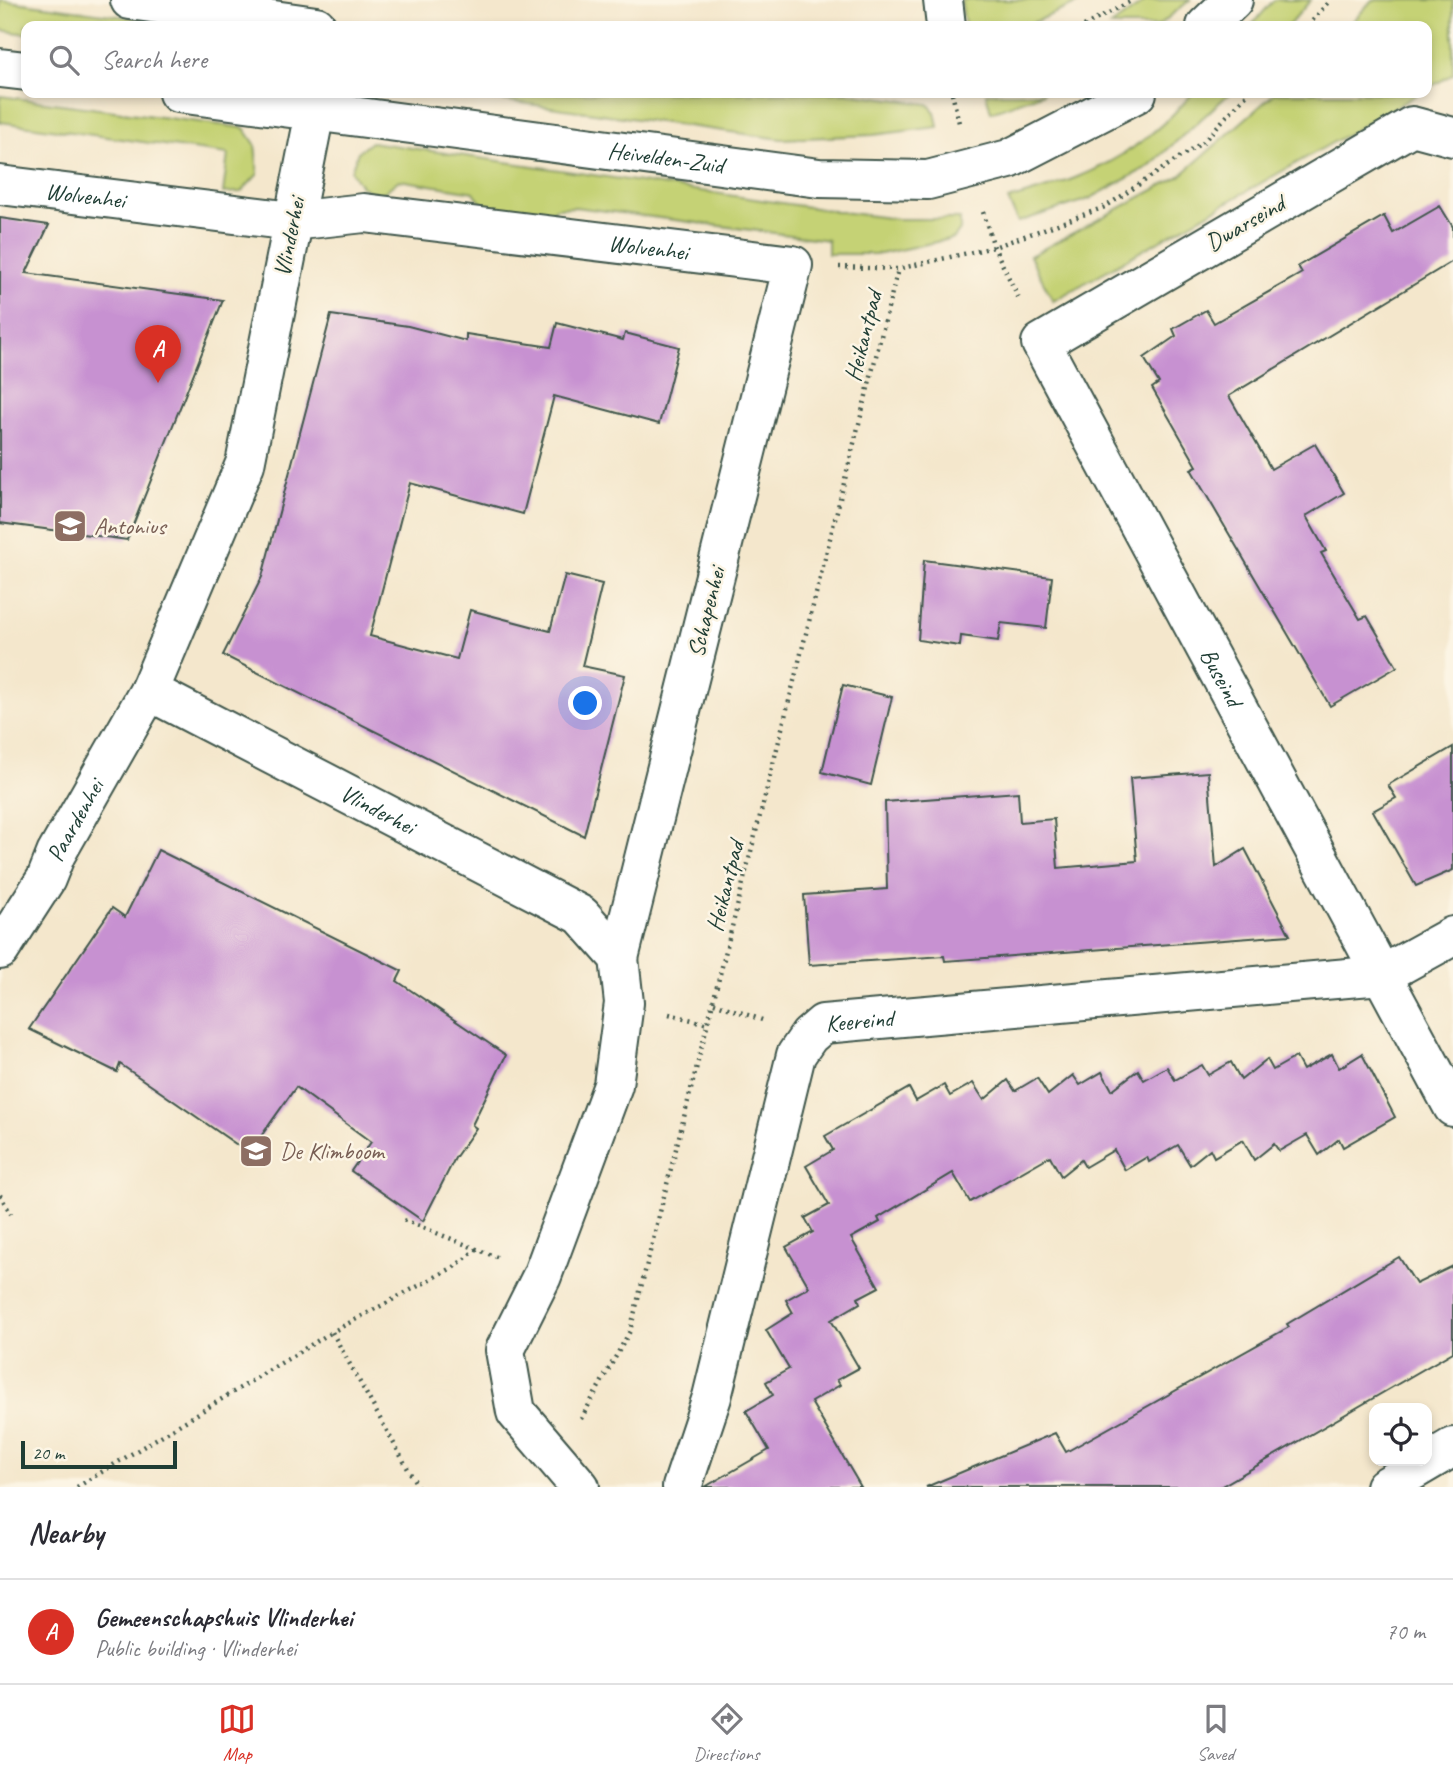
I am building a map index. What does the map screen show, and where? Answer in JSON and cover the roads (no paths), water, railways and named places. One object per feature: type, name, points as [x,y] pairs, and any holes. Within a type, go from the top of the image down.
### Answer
[{"type":"street","points":[[130,0],[180,4],[285,21]]},
{"type":"street","points":[[943,0],[945,21]]},
{"type":"street","points":[[1211,21],[1233,0]]},
{"type":"street","points":[[0,68],[21,70]]},
{"type":"street","name":"Heivelden-Zuid","points":[[214,98],[819,178],[928,180],[1009,159],[1128,98]]},
{"type":"street","name":"Vlinderhei","points":[[315,112],[245,464],[149,691],[581,915],[619,958]]},
{"type":"street","name":"Dwarseind","points":[[1041,342],[1412,126],[1453,137]]},
{"type":"street","name":"Wolvenhei","points":[[0,185],[292,221],[364,213],[793,265]]},
{"type":"street","name":"Schapenhei","points":[[619,958],[793,265]]},
{"type":"street","name":"Buseind","points":[[1041,342],[1453,1107]]},
{"type":"street","name":"Paardenhei","points":[[0,950],[46,879],[56,854],[149,691]]},
{"type":"street","points":[[1381,975],[1453,936]]},
{"type":"street","points":[[569,1473],[516,1412],[505,1350],[542,1276],[613,1084],[624,1003],[619,958]]},
{"type":"street","name":"Keereind","points":[[682,1487],[712,1397],[796,1055],[809,1036],[823,1024],[1381,975]]},
{"type":"street","points":[[1385,1487],[1453,1447]]},
{"type":"place","name":"Gemeenschapshuis Vlinderhei","points":[[158,383]]},
{"type":"place","name":"Antonius","points":[[70,526]]},
{"type":"place","name":"De Klimboom","points":[[256,1151]]}]
